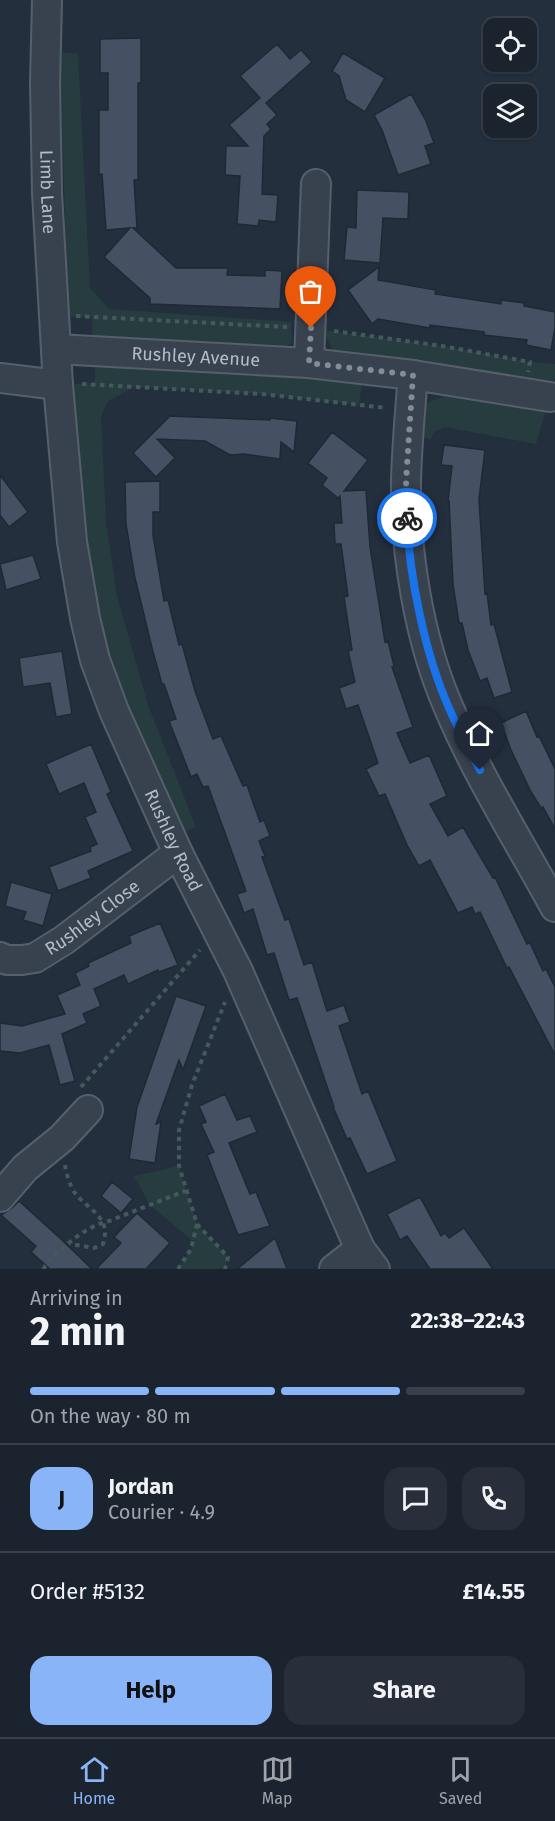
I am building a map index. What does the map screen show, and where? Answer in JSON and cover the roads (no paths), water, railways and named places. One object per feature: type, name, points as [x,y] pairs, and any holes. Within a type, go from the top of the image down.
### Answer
[{"type":"street","name":"Limb Lane","points":[[47,0],[45,83],[47,193],[58,385]]},
{"type":"street","points":[[309,363],[316,184]]},
{"type":"street","name":"Rushley Avenue","points":[[56,349],[309,363],[413,375],[550,397]]},
{"type":"street","points":[[413,375],[406,481],[413,577],[422,623],[448,706],[480,770],[555,907]]},
{"type":"street","points":[[0,378],[58,385]]},
{"type":"street","name":"Rushley Road","points":[[58,385],[72,542],[95,660],[114,711],[178,852],[238,971],[368,1259]]},
{"type":"street","name":"Rushley Close","points":[[0,957],[7,960],[35,958],[64,940],[178,852]]},
{"type":"street","points":[[0,1197],[25,1168],[62,1138],[83,1099]]},
{"type":"street","points":[[334,1269],[368,1259]]}]
